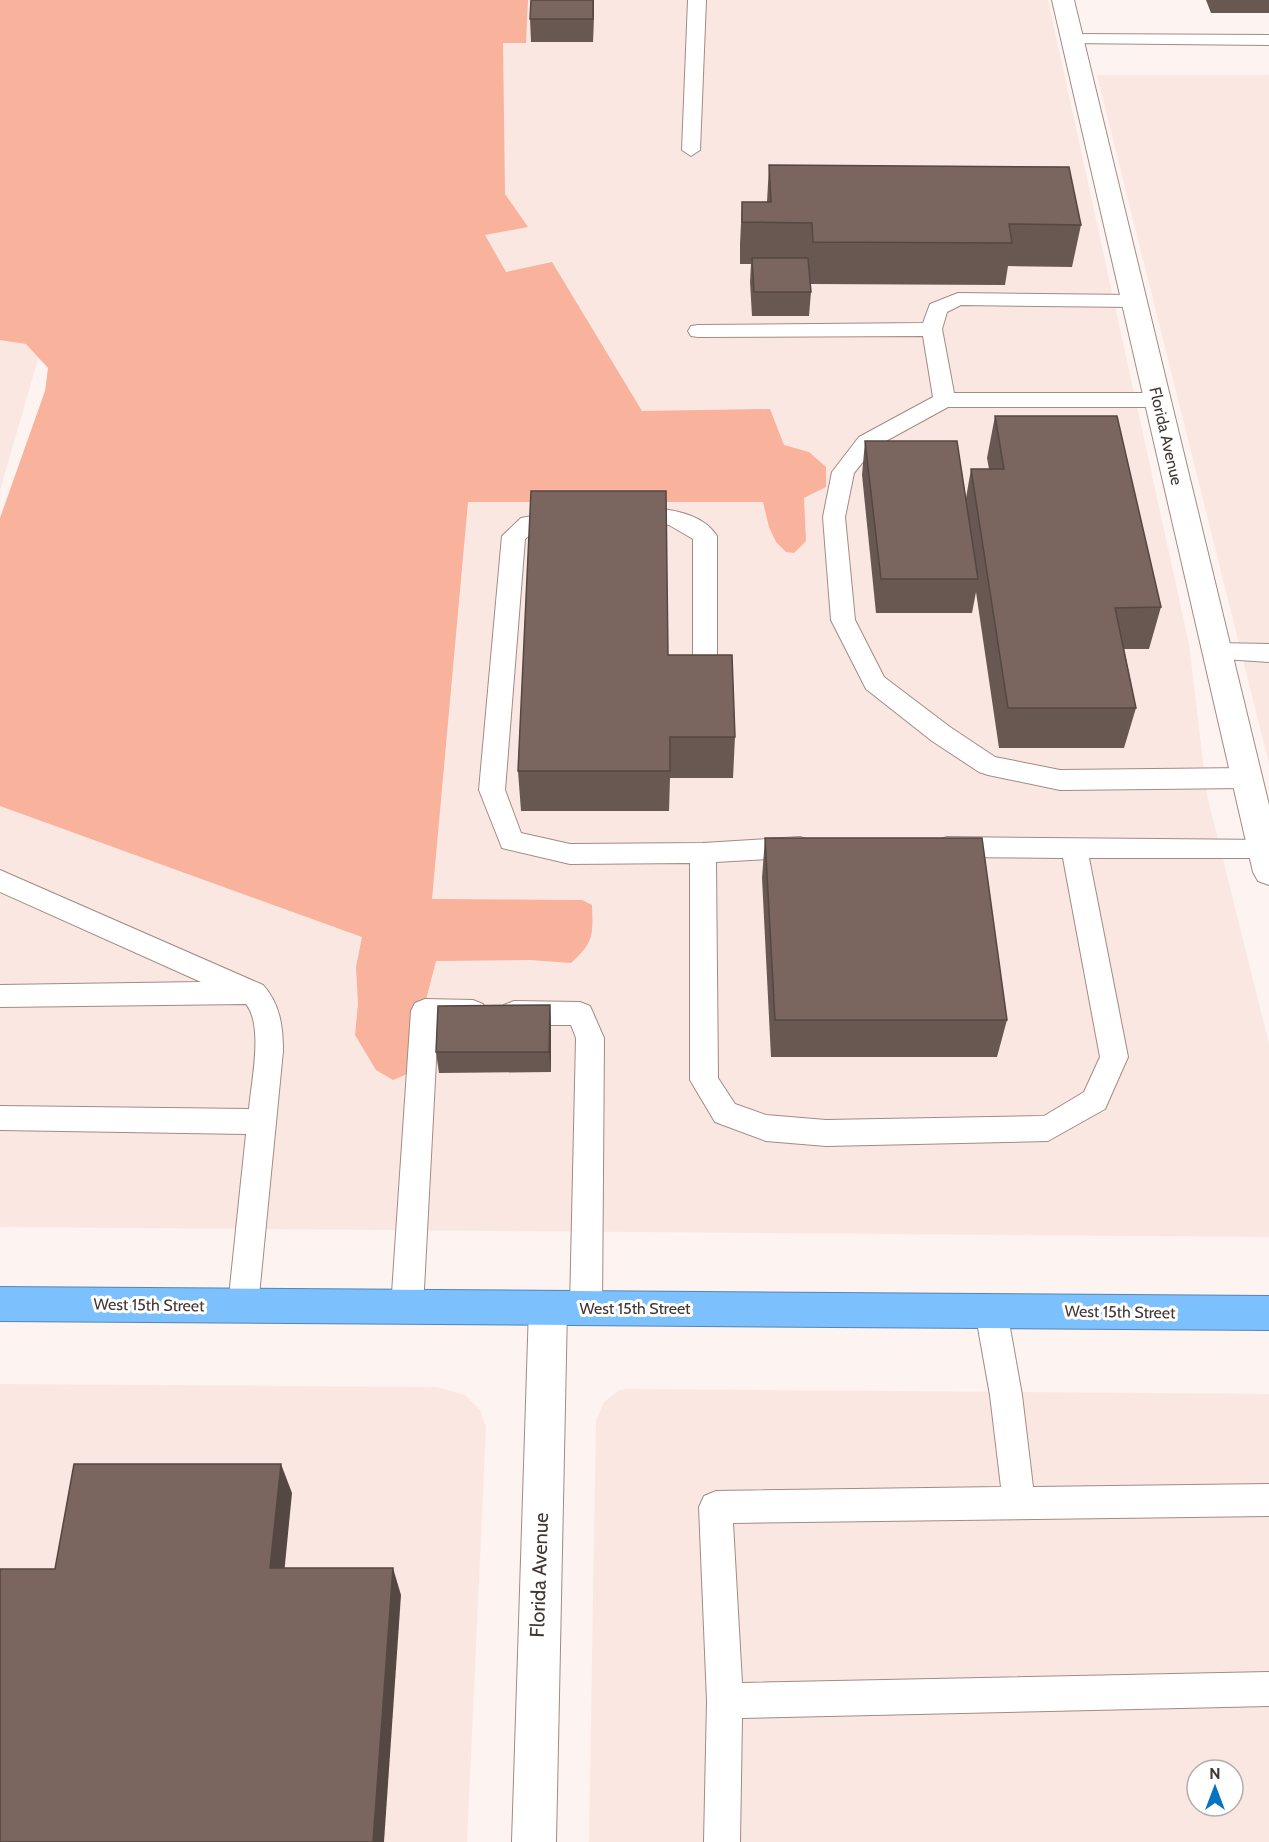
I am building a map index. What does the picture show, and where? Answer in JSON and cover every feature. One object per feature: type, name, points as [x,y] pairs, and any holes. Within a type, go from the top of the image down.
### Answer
[{"type":"highway","name":"West 15th Street","points":[[0,1304],[1269,1313]]},
{"type":"street","name":"Florida Avenue","points":[[1063,0],[1247,778],[1261,807],[1266,860]]},
{"type":"street","name":"Florida Avenue","points":[[534,1842],[567,1308]]},
{"type":"lane","points":[[691,150],[697,0]]},
{"type":"lane","points":[[1072,39],[1269,39]]},
{"type":"lane","points":[[944,400],[932,329],[937,308],[958,299],[1134,301]]},
{"type":"lane","points":[[698,330],[932,329]]},
{"type":"lane","points":[[1157,400],[944,400],[867,442],[843,472],[834,517],[843,620],[875,683],[940,734],[988,765],[1060,780],[1247,778]]},
{"type":"lane","points":[[705,682],[705,536],[689,522],[654,515],[596,516],[529,523],[514,536],[492,790],[511,841],[570,854],[703,853],[783,847],[830,847]]},
{"type":"lane","points":[[1217,652],[1269,653]]},
{"type":"lane","points":[[923,847],[1074,848],[1266,860]]},
{"type":"lane","points":[[703,853],[704,1080],[725,1113],[766,1128],[838,1133],[1048,1128],[1095,1100],[1114,1057],[1074,848]]},
{"type":"lane","points":[[3,882],[253,993],[263,1002],[269,1023],[243,1306]]},
{"type":"lane","points":[[0,996],[253,993]]},
{"type":"lane","points":[[407,1308],[425,1011],[580,1014],[590,1038],[567,1308]]},
{"type":"lane","points":[[0,1118],[260,1122]]},
{"type":"lane","points":[[991,1311],[1006,1395],[1019,1503]]},
{"type":"lane","points":[[722,1842],[725,1701],[716,1507],[1269,1500]]},
{"type":"lane","points":[[725,1701],[1269,1689]]},
{"type":"shaded area","points":[[0,0],[528,0],[526,43],[503,43],[505,194],[528,227],[485,235],[506,272],[552,262],[642,411],[770,409],[784,445],[809,452],[826,467],[826,487],[804,498],[806,541],[794,553],[786,552],[776,542],[769,527],[763,502],[468,502],[432,899],[582,900],[592,905],[592,931],[588,944],[571,963],[530,960],[436,961],[407,1074],[393,1080],[376,1070],[355,1035],[358,1004],[356,967],[362,937],[0,806],[0,518],[45,391],[48,368],[26,344],[0,340]]},
{"type":"shaded area","points":[[488,0],[1048,0],[1189,644],[1207,795],[1269,1044],[1269,1237],[0,1227],[0,781]]},
{"type":"shaded area","points":[[1097,75],[1269,75],[1269,764]]},
{"type":"shaded area","points":[[0,325],[48,325],[0,490]]},
{"type":"shaded area","points":[[0,1384],[437,1387],[465,1395],[480,1410],[486,1427],[467,1842],[0,1842]]},
{"type":"shaded area","points":[[626,1389],[1269,1394],[1269,1842],[589,1842],[596,1420],[604,1402],[618,1391]]},
{"type":"building","points":[[531,0],[593,0],[593,19],[530,19]]},
{"type":"building","points":[[769,165],[1069,167],[1081,225],[1009,224],[1012,243],[813,242],[812,223],[742,222],[742,202],[771,202]]},
{"type":"building","points":[[752,258],[808,258],[811,292],[754,292]]},
{"type":"building","points":[[995,416],[1117,416],[1161,607],[1115,608],[1136,708],[1008,708],[971,469],[1004,469]]},
{"type":"building","points":[[865,441],[957,441],[978,579],[881,579]]},
{"type":"building","points":[[531,491],[666,491],[668,655],[732,655],[735,737],[670,737],[670,771],[518,771]]},
{"type":"building","points":[[765,838],[982,838],[1007,1020],[775,1020]]},
{"type":"building","points":[[550,1005],[549,1052],[436,1052],[438,1006]]},
{"type":"building","points":[[74,1464],[281,1464],[270,1568],[393,1568],[373,1842],[0,1842],[0,1569],[55,1569]]}]
